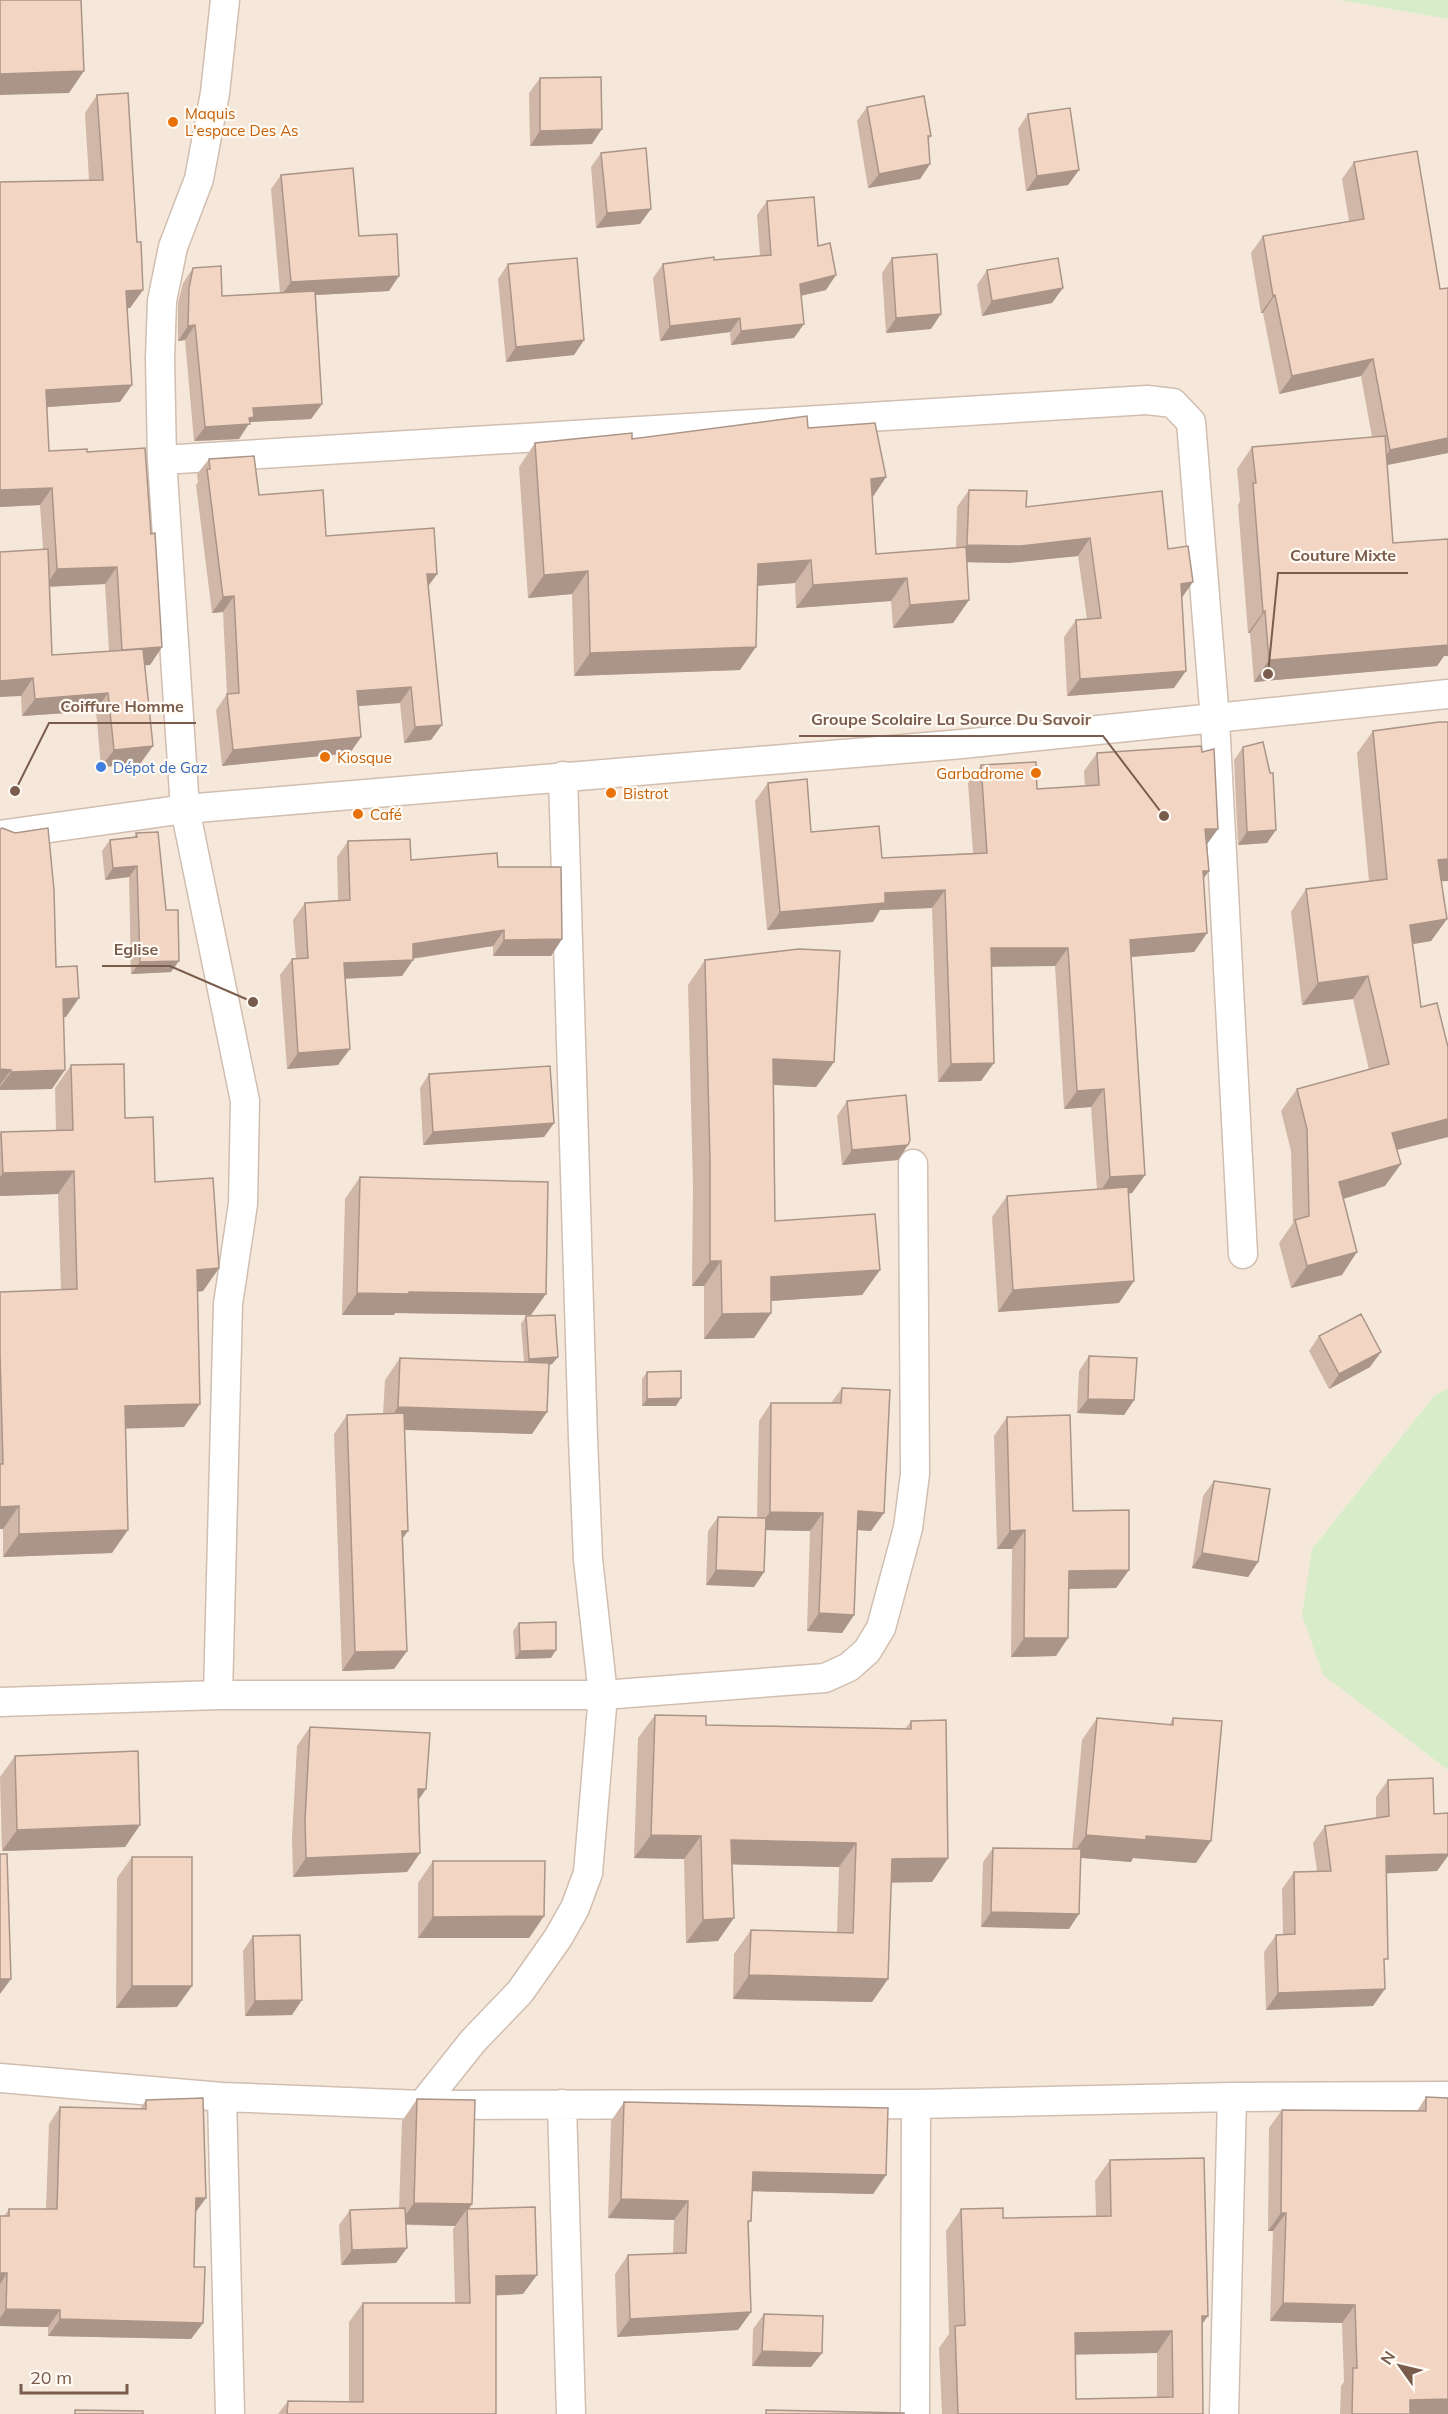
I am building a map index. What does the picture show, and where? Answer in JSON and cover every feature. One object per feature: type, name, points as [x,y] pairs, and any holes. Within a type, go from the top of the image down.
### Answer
[{"type":"street","points":[[218,1695],[228,1304],[243,1204],[245,1101],[185,809],[162,460],[160,358],[162,301],[173,247],[199,179],[215,93],[225,0]]},
{"type":"street","points":[[162,460],[1147,400],[1173,404],[1191,422],[1215,720],[1243,1254]]},
{"type":"street","points":[[0,835],[185,809],[563,776],[726,765],[1215,720],[1448,694]]},
{"type":"street","points":[[422,2106],[473,2041],[520,1992],[558,1938],[575,1908],[588,1873],[603,1695],[588,1559],[584,1472],[563,776]]},
{"type":"street","points":[[0,1702],[218,1695],[603,1695],[825,1678],[849,1667],[867,1651],[880,1628],[908,1528],[915,1474],[913,1164]]},
{"type":"street","points":[[0,2078],[222,2097],[422,2106],[916,2104],[1232,2097],[1448,2096]]},
{"type":"street","points":[[222,2097],[230,2414]]},
{"type":"street","points":[[1224,2414],[1232,2097]]},
{"type":"street","points":[[562,2104],[571,2414]]},
{"type":"street","points":[[915,2414],[916,2104]]},
{"type":"shaded area","points":[[0,0],[1338,0],[1448,19],[1448,1388],[1434,1396],[1312,1549],[1323,1675],[1448,1770],[1448,2414],[0,2414]]},
{"type":"green space","points":[[1338,0],[1448,0],[1448,19]]},
{"type":"green space","points":[[1448,1388],[1448,1770],[1323,1675],[1302,1615],[1312,1549],[1434,1396]]},
{"type":"building","points":[[0,0],[81,0],[84,71],[0,74]]},
{"type":"building","points":[[601,77],[602,129],[540,131],[540,78]]},
{"type":"building","points":[[128,93],[137,242],[141,242],[143,290],[126,291],[132,385],[46,390],[49,451],[87,449],[87,452],[145,448],[151,534],[155,533],[162,647],[122,650],[117,567],[57,569],[52,488],[0,490],[0,182],[103,180],[97,95]]},
{"type":"building","points":[[924,96],[931,136],[928,136],[930,164],[879,174],[867,107]]},
{"type":"building","points":[[1070,108],[1079,170],[1037,176],[1028,114]]},
{"type":"building","points":[[646,148],[651,209],[607,213],[601,153]]},
{"type":"building","points":[[1417,151],[1440,289],[1448,288],[1448,438],[1390,450],[1373,359],[1292,376],[1275,295],[1273,296],[1263,236],[1364,219],[1354,162]]},
{"type":"building","points":[[353,168],[359,236],[397,234],[399,276],[291,282],[281,175]]},
{"type":"building","points":[[814,197],[818,246],[830,243],[836,275],[800,284],[804,324],[741,331],[740,318],[670,326],[663,264],[714,257],[714,260],[771,255],[767,201]]},
{"type":"building","points":[[937,254],[941,314],[896,318],[892,258]]},
{"type":"building","points":[[577,258],[584,340],[516,347],[508,264]]},
{"type":"building","points":[[1058,258],[1063,288],[992,301],[987,270]]},
{"type":"building","points":[[221,266],[222,296],[315,291],[322,404],[253,408],[254,417],[249,418],[250,424],[205,427],[195,325],[188,326],[189,288],[193,268]]},
{"type":"building","points":[[807,416],[808,428],[875,423],[886,477],[871,479],[876,554],[966,547],[969,600],[910,605],[907,578],[813,585],[811,560],[758,564],[756,647],[590,653],[588,571],[544,575],[535,443],[632,433],[632,439]]},
{"type":"building","points":[[1385,436],[1393,543],[1448,539],[1448,645],[1269,660],[1265,611],[1263,612],[1252,447]]},
{"type":"building","points":[[254,456],[259,495],[323,490],[326,536],[434,528],[437,574],[427,574],[442,725],[415,727],[411,687],[357,691],[361,737],[233,750],[227,694],[239,693],[234,596],[223,597],[207,469],[210,469],[209,459]]},
{"type":"building","points":[[969,490],[1027,491],[1026,507],[1162,491],[1168,549],[1188,546],[1193,582],[1181,584],[1186,671],[1080,679],[1076,620],[1101,618],[1090,538],[1021,546],[967,545]]},
{"type":"building","points":[[48,549],[52,655],[143,649],[153,746],[114,750],[108,693],[35,699],[33,678],[0,681],[0,552]]},
{"type":"building","points":[[1448,722],[1448,859],[1438,860],[1447,919],[1410,925],[1421,1007],[1437,1003],[1448,1047],[1448,1119],[1392,1133],[1401,1164],[1339,1182],[1357,1252],[1307,1266],[1295,1220],[1309,1216],[1307,1129],[1297,1089],[1389,1064],[1368,976],[1318,983],[1306,889],[1387,879],[1373,731]]},
{"type":"building","points":[[1263,742],[1270,773],[1273,773],[1276,830],[1247,832],[1243,747]]},
{"type":"building","points":[[1201,746],[1202,752],[1214,749],[1218,829],[1205,829],[1209,871],[1203,871],[1207,933],[1130,940],[1145,1175],[1110,1177],[1104,1089],[1077,1091],[1068,948],[991,948],[994,1063],[951,1064],[945,890],[885,893],[885,903],[780,912],[768,783],[807,779],[811,832],[879,826],[882,858],[987,853],[981,765],[1036,762],[1037,789],[1099,785],[1097,753]]},
{"type":"building","points":[[48,828],[54,890],[56,967],[77,966],[79,998],[63,999],[65,1070],[11,1072],[11,1070],[0,1069],[0,829],[15,833]]},
{"type":"building","points":[[158,832],[166,910],[178,910],[179,961],[140,962],[137,866],[113,868],[110,840],[137,837],[136,833]]},
{"type":"building","points":[[410,839],[411,860],[497,853],[498,867],[561,867],[562,939],[504,940],[504,930],[413,944],[413,960],[344,963],[350,1049],[298,1053],[292,959],[308,958],[305,903],[350,900],[348,841]]},
{"type":"building","points":[[799,949],[840,951],[834,1062],[773,1059],[775,1221],[875,1214],[880,1270],[771,1277],[771,1313],[722,1314],[721,1261],[710,1261],[705,960]]},
{"type":"building","points":[[124,1064],[125,1118],[153,1117],[155,1182],[213,1178],[219,1268],[197,1270],[200,1404],[125,1406],[128,1530],[19,1534],[19,1506],[0,1507],[0,1464],[3,1464],[0,1292],[77,1289],[74,1171],[3,1173],[1,1132],[73,1130],[71,1065]]},
{"type":"building","points":[[550,1066],[554,1123],[433,1132],[429,1074]]},
{"type":"building","points":[[906,1095],[910,1140],[908,1145],[852,1150],[847,1101]]},
{"type":"building","points":[[360,1177],[548,1182],[546,1294],[357,1293]]},
{"type":"building","points":[[1128,1187],[1134,1281],[1013,1290],[1007,1196]]},
{"type":"building","points":[[1361,1314],[1381,1352],[1339,1374],[1319,1336]]},
{"type":"building","points":[[555,1315],[558,1357],[529,1359],[526,1316]]},
{"type":"building","points":[[1089,1356],[1137,1358],[1134,1400],[1088,1399]]},
{"type":"building","points":[[400,1358],[549,1363],[547,1412],[398,1407]]},
{"type":"building","points":[[681,1371],[681,1398],[647,1399],[647,1372]]},
{"type":"building","points":[[842,1388],[890,1390],[884,1513],[858,1511],[854,1615],[819,1613],[823,1513],[770,1512],[771,1403],[841,1403]]},
{"type":"building","points":[[404,1413],[408,1531],[402,1531],[407,1651],[355,1652],[347,1415]]},
{"type":"building","points":[[1070,1415],[1073,1511],[1129,1510],[1129,1570],[1069,1571],[1068,1638],[1024,1638],[1025,1530],[1010,1531],[1007,1417]]},
{"type":"building","points":[[1214,1481],[1270,1489],[1258,1562],[1202,1553]]},
{"type":"building","points":[[718,1517],[766,1518],[764,1572],[716,1570]]},
{"type":"building","points":[[556,1622],[556,1650],[520,1651],[519,1623]]},
{"type":"building","points":[[655,1715],[706,1716],[706,1725],[911,1729],[911,1721],[946,1720],[948,1858],[892,1859],[888,1979],[749,1975],[751,1930],[853,1933],[856,1843],[731,1840],[734,1918],[703,1920],[701,1836],[651,1835]]},
{"type":"building","points":[[1097,1718],[1173,1725],[1173,1718],[1222,1721],[1211,1841],[1146,1836],[1146,1840],[1086,1835]]},
{"type":"building","points":[[310,1727],[430,1733],[426,1789],[418,1789],[420,1853],[306,1858],[305,1820]]},
{"type":"building","points":[[138,1751],[140,1825],[17,1830],[15,1756]]},
{"type":"building","points":[[1433,1778],[1434,1814],[1448,1813],[1448,1854],[1386,1856],[1388,1959],[1384,1959],[1385,1989],[1278,1993],[1276,1935],[1295,1934],[1294,1872],[1331,1871],[1325,1826],[1389,1816],[1388,1780]]},
{"type":"building","points":[[993,1848],[1081,1849],[1079,1914],[991,1912]]},
{"type":"building","points":[[0,1854],[7,1854],[11,1979],[0,1979]]},
{"type":"building","points":[[132,1857],[192,1857],[192,1986],[132,1986]]},
{"type":"building","points":[[433,1861],[545,1861],[544,1916],[433,1917]]},
{"type":"building","points":[[300,1935],[302,2000],[255,2001],[253,1936]]},
{"type":"building","points":[[1426,2097],[1448,2098],[1448,2399],[1410,2400],[1410,2414],[1352,2414],[1353,2368],[1357,2368],[1355,2305],[1283,2303],[1286,2213],[1281,2213],[1282,2110],[1426,2111]]},
{"type":"building","points":[[203,2098],[206,2198],[196,2198],[194,2267],[205,2267],[203,2323],[60,2319],[60,2310],[6,2309],[7,2273],[0,2273],[0,2216],[9,2216],[9,2209],[57,2209],[60,2107],[146,2109],[146,2100]]},
{"type":"building","points":[[417,2099],[475,2100],[472,2204],[414,2203]]},
{"type":"building","points":[[624,2102],[888,2108],[886,2175],[753,2172],[751,2221],[748,2221],[751,2312],[630,2319],[628,2255],[686,2253],[688,2201],[621,2199]]},
{"type":"building","points":[[1204,2158],[1208,2316],[1202,2316],[1203,2414],[958,2414],[955,2326],[965,2325],[961,2209],[1003,2208],[1003,2218],[1111,2216],[1110,2160]],"holes":[[[1172,2331],[1173,2397],[1076,2399],[1075,2333]]]},
{"type":"building","points":[[535,2207],[537,2275],[496,2276],[496,2414],[287,2414],[288,2401],[363,2402],[363,2303],[470,2303],[467,2209]]},
{"type":"building","points":[[405,2208],[407,2248],[352,2250],[350,2210]]},
{"type":"building","points":[[764,2314],[823,2316],[822,2353],[762,2351]]},
{"type":"building","points":[[75,2410],[143,2411],[143,2414],[75,2414]]},
{"type":"building","points":[[766,2410],[904,2413],[904,2414],[766,2414]]},
{"type":"place","name":"Maquis L'espace Des As","points":[[173,122]]},
{"type":"place","name":"Couture Mixte","points":[[1268,674]]},
{"type":"place","name":"Kiosque","points":[[325,757]]},
{"type":"place","name":"Dépot de Gaz","points":[[101,767]]},
{"type":"place","name":"Garbadrome","points":[[1036,773]]},
{"type":"place","name":"Coiffure Homme","points":[[15,791]]},
{"type":"place","name":"Bistrot","points":[[611,793]]},
{"type":"place","name":"Café","points":[[358,814]]},
{"type":"place","name":"Groupe Scolaire La Source Du Savoir","points":[[1164,816]]},
{"type":"place","name":"Eglise","points":[[253,1002]]}]
